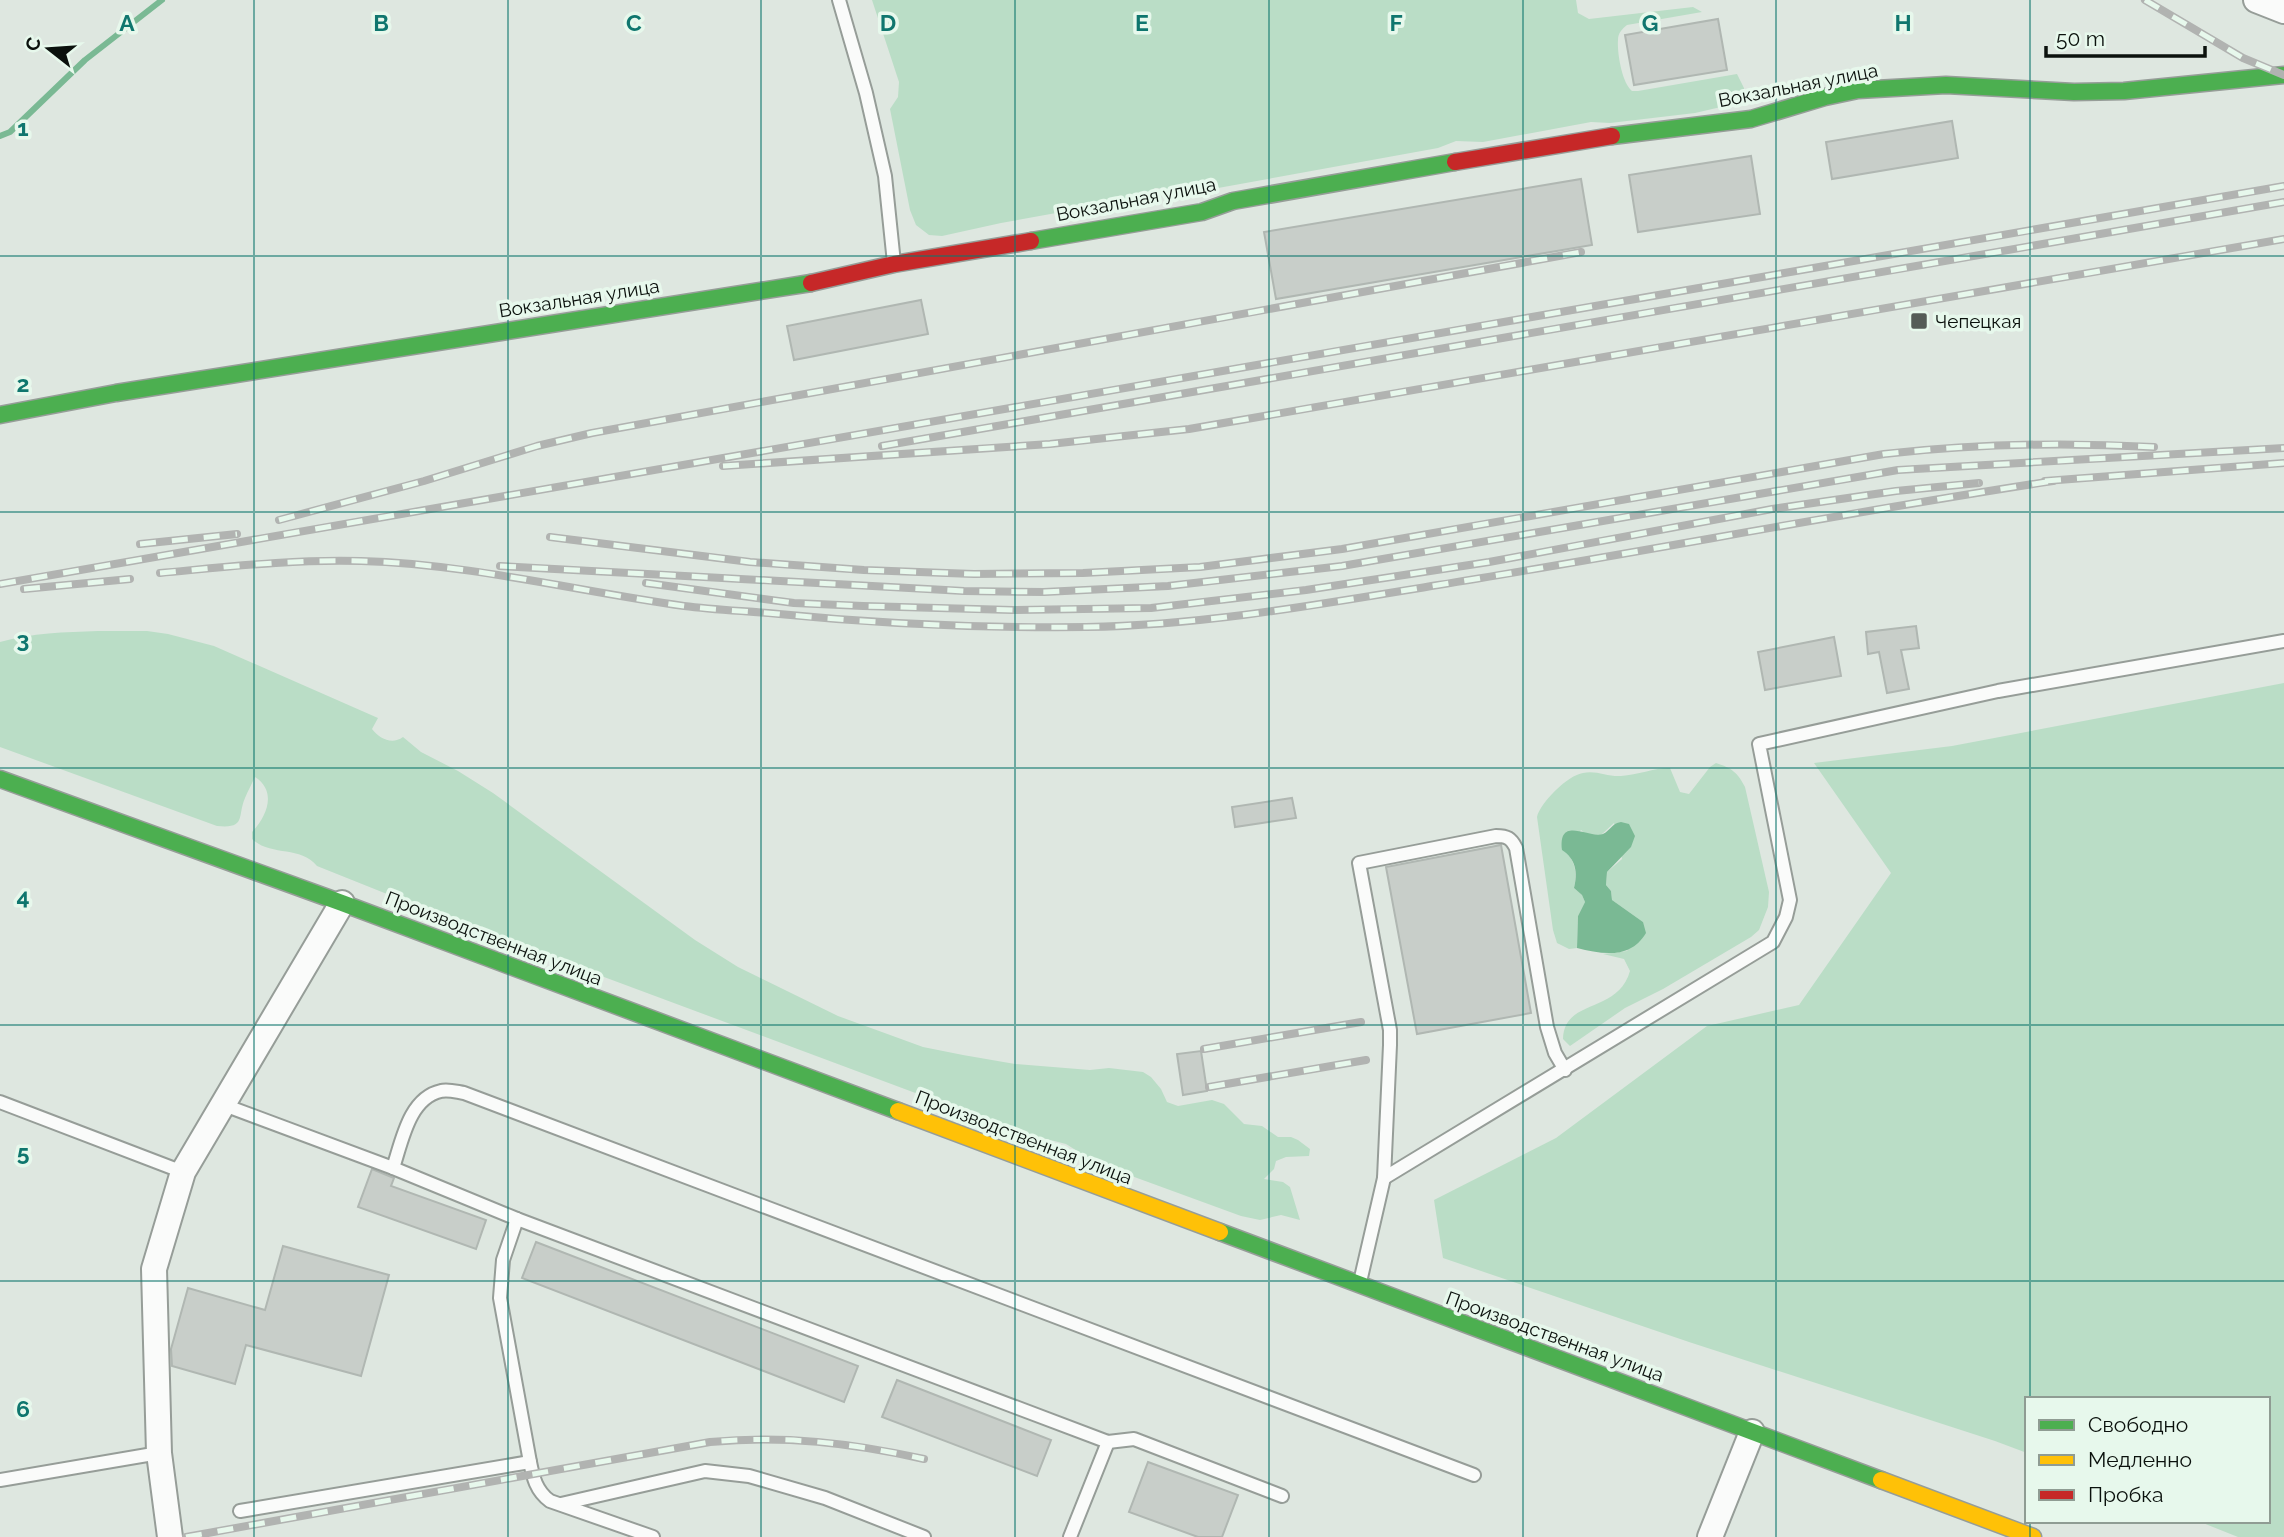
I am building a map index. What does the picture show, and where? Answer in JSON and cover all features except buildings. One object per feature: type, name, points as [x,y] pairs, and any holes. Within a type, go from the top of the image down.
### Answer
[{"type":"street","points":[[2256,0],[2284,11]]},
{"type":"street","name":"Вокзальная улица","points":[[0,415],[240,373],[782,289],[894,264],[1202,212],[1233,201],[1269,194],[1584,140],[1751,118],[1858,90],[1946,85],[2074,92],[2124,91],[2284,75]]},
{"type":"street","name":"Производственная улица","points":[[0,779],[342,903],[2034,1537]]},
{"type":"street","points":[[170,1537],[159,1453],[154,1269],[183,1172],[342,903]]},
{"type":"street","points":[[1710,1537],[1752,1432]]},
{"type":"lane","points":[[839,0],[866,93],[885,176],[894,264]]},
{"type":"lane","points":[[1384,1178],[1773,942],[1780,931],[1790,900],[1759,744],[1998,691],[2284,641]]},
{"type":"lane","points":[[1359,1286],[1384,1178],[1390,1030],[1359,863],[1496,836],[1506,836],[1512,840],[1517,848],[1550,1042],[1564,1070]]},
{"type":"lane","points":[[393,1168],[410,1116],[426,1096],[444,1090],[464,1093],[1474,1475]]},
{"type":"lane","points":[[0,1102],[183,1172]]},
{"type":"lane","points":[[224,1105],[1108,1443],[1134,1439],[1282,1496]]},
{"type":"lane","points":[[517,1219],[503,1260],[500,1298],[530,1462],[542,1495],[550,1501],[653,1537]]},
{"type":"lane","points":[[1070,1537],[1108,1443]]},
{"type":"lane","points":[[0,1480],[159,1453]]},
{"type":"lane","points":[[240,1511],[530,1462]]},
{"type":"lane","points":[[561,1504],[705,1471],[749,1476],[825,1498],[924,1537]]},
{"type":"shaded area","points":[[872,0],[1576,0],[1578,13],[1589,19],[1693,7],[1702,12],[1627,25],[1622,30],[1618,38],[1618,52],[1628,87],[1632,91],[1638,91],[1737,74],[1744,88],[1744,96],[1738,103],[1695,113],[1610,123],[1591,122],[1483,142],[1456,141],[1438,148],[1196,192],[1155,188],[1139,198],[942,236],[929,235],[916,225],[910,210],[890,109],[898,97],[899,82]]},
{"type":"shaded area","points":[[147,631],[214,646],[378,718],[372,729],[382,738],[395,741],[403,737],[421,752],[493,793],[695,940],[738,967],[838,1016],[923,1047],[963,1055],[1015,1064],[1143,1072],[1161,1089],[1167,1102],[1178,1106],[1212,1100],[1224,1104],[1244,1124],[1262,1126],[1278,1137],[1298,1140],[1310,1149],[1309,1156],[1286,1157],[1276,1161],[1274,1169],[1264,1179],[1283,1182],[1290,1187],[1300,1220],[1281,1215],[1260,1220],[1241,1216],[1107,1167],[1066,1144],[1007,1129],[462,924],[317,866],[302,855],[268,848],[252,839],[252,832],[265,812],[268,797],[262,783],[255,777],[237,823],[217,826],[0,747],[0,642],[36,635]]},
{"type":"shaded area","points":[[2284,683],[2284,1537],[2238,1537],[2203,1523],[2270,1523],[2270,1397],[2025,1397],[2025,1452],[1443,1258],[1434,1200],[1556,1138],[1707,1026],[1799,1005],[1891,873],[1814,763],[1952,746]]},
{"type":"shaded area","points":[[1716,763],[1734,772],[1745,787],[1769,892],[1768,907],[1759,930],[1663,989],[1625,1008],[1570,1046],[1563,1039],[1566,1026],[1572,1017],[1615,994],[1624,985],[1630,971],[1624,959],[1603,954],[1627,951],[1643,922],[1612,900],[1611,891],[1606,885],[1607,872],[1622,859],[1614,823],[1601,835],[1586,834],[1581,830],[1567,853],[1575,869],[1574,888],[1585,902],[1578,916],[1577,948],[1569,949],[1557,943],[1537,817],[1539,811],[1563,784],[1583,773],[1621,776],[1670,768],[1680,792],[1689,794]]},
{"type":"shaded area","points":[[1621,822],[1629,824],[1635,836],[1631,847],[1607,872],[1606,885],[1611,891],[1612,900],[1643,922],[1646,933],[1632,948],[1615,953],[1577,948],[1578,916],[1585,902],[1574,888],[1575,867],[1562,850],[1562,839],[1565,833],[1570,831],[1603,834]]},
{"type":"waterway","points":[[0,136],[10,132],[85,60],[162,0]]},
{"type":"railway","points":[[2145,0],[2243,58],[2284,75]]},
{"type":"railway","points":[[0,584],[2284,186]]},
{"type":"railway","points":[[882,446],[2284,202]]},
{"type":"railway","points":[[723,466],[1050,444],[1189,429],[2284,239]]},
{"type":"railway","points":[[279,520],[424,481],[537,446],[592,433],[1581,252]]},
{"type":"railway","points":[[550,537],[750,562],[864,570],[974,574],[1083,573],[1200,567],[1342,549],[1884,454],[2019,445],[2154,447]]},
{"type":"railway","points":[[500,566],[964,591],[1044,592],[1168,586],[1342,566],[1898,470],[2284,448]]},
{"type":"railway","points":[[2045,481],[2284,463]]},
{"type":"railway","points":[[160,573],[311,561],[402,563],[483,573],[707,609],[932,625],[1130,625],[1219,618],[1350,599],[2053,481]]},
{"type":"railway","points":[[646,583],[794,603],[1013,610],[1151,608],[1306,590],[1489,562],[1772,509],[1896,491],[1979,483]]},
{"type":"railway","points":[[140,544],[237,534]]},
{"type":"railway","points":[[24,589],[130,579]]},
{"type":"railway","points":[[1204,1049],[1361,1022]]},
{"type":"railway","points":[[1209,1087],[1366,1060]]},
{"type":"railway","points":[[186,1537],[710,1442],[764,1439],[817,1442],[924,1459]]},
{"type":"traffic: fast","points":[[1612,136],[1751,119],[1858,90],[1946,85],[2074,92],[2124,91],[2284,75]]},
{"type":"traffic: fast","points":[[1031,241],[1202,212],[1233,201],[1455,162]]},
{"type":"traffic: fast","points":[[0,415],[116,393],[811,283]]},
{"type":"traffic: fast","points":[[0,779],[342,903],[898,1111]]},
{"type":"traffic: fast","points":[[1220,1232],[1881,1480]]},
{"type":"traffic: slow","points":[[898,1111],[1220,1232]]},
{"type":"traffic: slow","points":[[1881,1480],[2033,1537]]},
{"type":"traffic: jam","points":[[1455,162],[1612,136]]},
{"type":"traffic: jam","points":[[811,283],[894,264],[1031,241]]},
{"type":"place","name":"Чепецкая","points":[[1919,321]]}]
